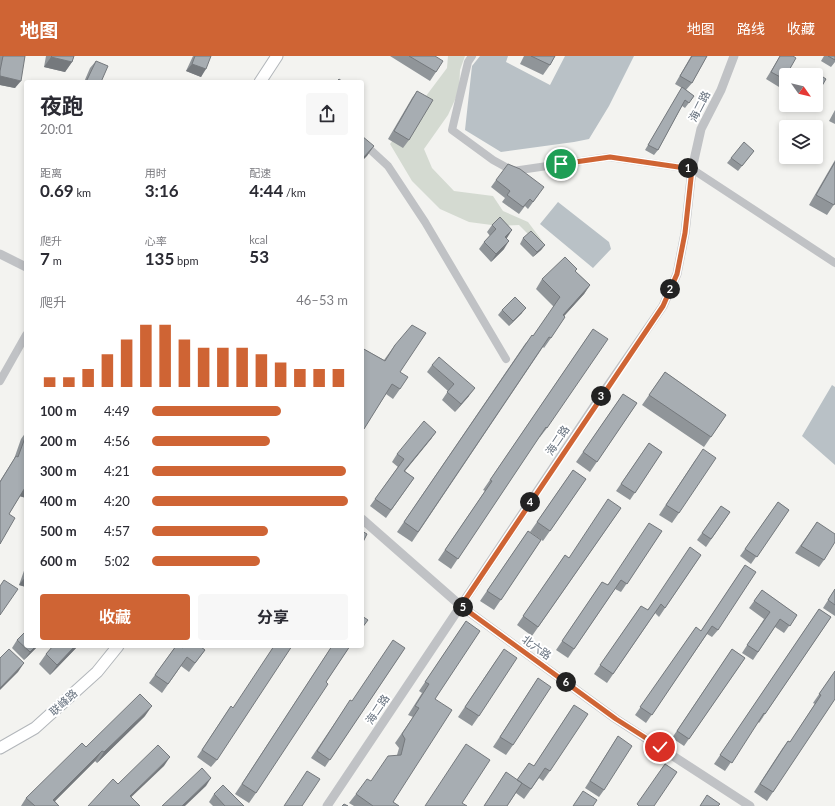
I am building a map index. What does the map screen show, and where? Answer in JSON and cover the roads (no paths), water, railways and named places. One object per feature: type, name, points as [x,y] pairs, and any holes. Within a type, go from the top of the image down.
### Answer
[{"type":"main road","points":[[261,80],[277,56]]},
{"type":"main road","name":"联峰路","points":[[0,748],[35,728],[97,672],[116,648]]},
{"type":"street","points":[[472,56],[468,62],[452,130],[493,160],[513,171],[610,157],[692,169],[835,263]]},
{"type":"street","name":"海二路","points":[[327,806],[663,306],[677,274],[685,233],[692,169],[701,129],[721,90],[734,56]]},
{"type":"street","points":[[364,144],[388,166],[425,222],[506,359]]},
{"type":"street","points":[[0,254],[24,266]]},
{"type":"street","points":[[1,378],[24,338]]},
{"type":"street","name":"北六路","points":[[364,521],[461,606],[616,719],[749,806]]}]
